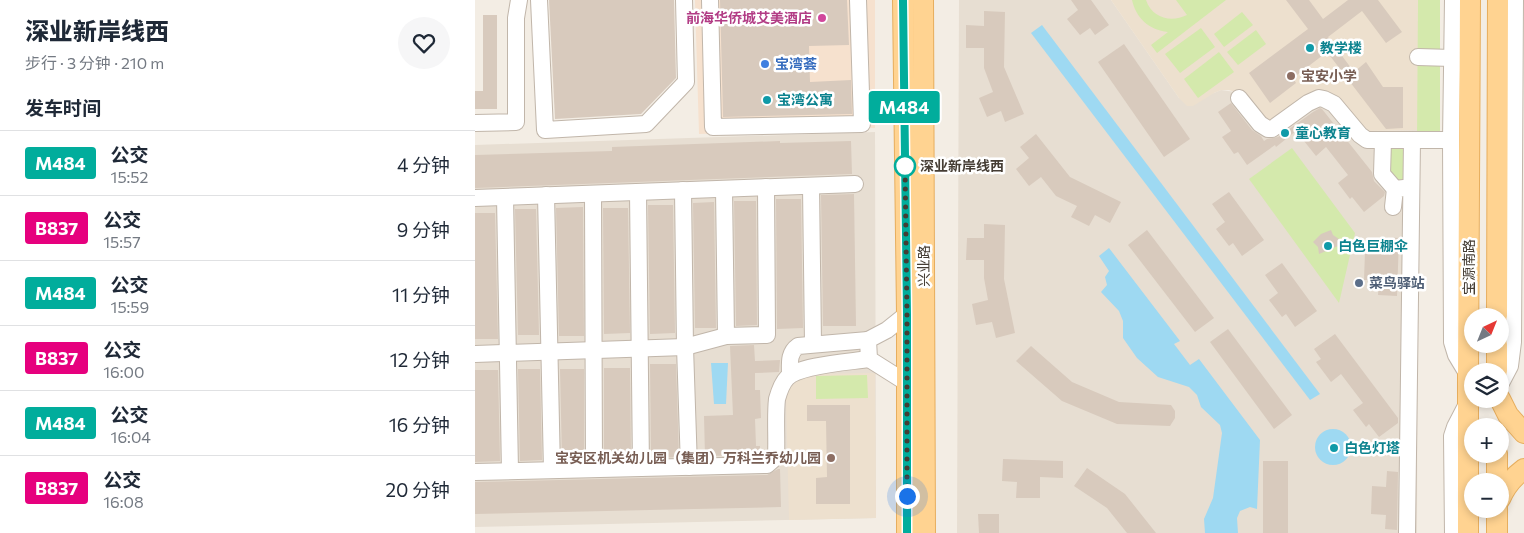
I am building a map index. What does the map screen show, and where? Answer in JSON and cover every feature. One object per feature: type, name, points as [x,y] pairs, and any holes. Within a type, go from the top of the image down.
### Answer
[{"type":"main road","name":"兴业路","points":[[903,0],[925,533]]},
{"type":"main road","name":"兴业路","points":[[907,533],[907,314],[915,292],[923,0]]},
{"type":"main road","name":"宝源南路","points":[[1468,363],[1470,0]]},
{"type":"main road","name":"宝源南路","points":[[1497,308],[1499,0]]},
{"type":"main road","points":[[1469,153],[1473,145],[1486,141],[1493,145],[1498,156]]},
{"type":"main road","name":"宝源南路","points":[[1468,408],[1468,533]]},
{"type":"main road","points":[[1504,408],[1524,432]]},
{"type":"main road","points":[[1509,483],[1524,469]]},
{"type":"street","points":[[475,123],[516,122],[516,18],[519,0]]},
{"type":"street","points":[[539,0],[545,130],[645,124],[687,82],[683,0]]},
{"type":"street","points":[[710,0],[713,127],[862,124],[858,0]]},
{"type":"street","points":[[1453,0],[1451,140],[1452,342],[1456,355],[1464,369]]},
{"type":"street","points":[[1509,368],[1513,348],[1519,36],[1515,0]]},
{"type":"street","points":[[1418,57],[1452,58]]},
{"type":"street","points":[[1239,98],[1260,124],[1269,129],[1272,129],[1314,100],[1324,99],[1334,104],[1363,138],[1378,140],[1451,140]]},
{"type":"street","points":[[1378,140],[1382,174],[1395,189],[1393,206]]},
{"type":"street","points":[[1407,533],[1412,140]]},
{"type":"street","points":[[475,198],[855,184]]},
{"type":"street","points":[[811,186],[813,344]]},
{"type":"street","points":[[475,354],[685,347],[725,336],[767,335],[766,187]]},
{"type":"street","points":[[1395,189],[1411,188]]},
{"type":"street","points":[[725,189],[725,336]]},
{"type":"street","points":[[683,190],[689,467]]},
{"type":"street","points":[[638,192],[641,468]]},
{"type":"street","points":[[593,194],[594,469]]},
{"type":"street","points":[[546,195],[552,470]]},
{"type":"street","points":[[505,197],[509,472]]},
{"type":"street","points":[[790,375],[791,357],[798,346],[868,340],[887,330],[907,314]]},
{"type":"street","points":[[868,340],[869,359]]},
{"type":"street","points":[[475,472],[767,465],[776,457],[777,399],[781,386],[790,375],[805,369],[869,359],[907,383]]},
{"type":"street","points":[[1453,533],[1452,436],[1465,408]]},
{"type":"shaded area","points":[[695,0],[875,0],[875,128],[699,134]]},
{"type":"shaded area","points":[[959,0],[1111,0],[1179,98],[1214,93],[1221,90],[1235,92],[1324,92],[1337,96],[1366,131],[1418,130],[1417,533],[957,533]]},
{"type":"shaded area","name":"宝安小学","points":[[1111,0],[1418,0],[1418,130],[1366,131],[1337,96],[1324,92],[1269,121],[1235,92],[1229,90],[1221,90],[1193,106],[1187,106],[1179,98]]},
{"type":"shaded area","points":[[875,132],[876,518],[475,527],[475,145]]},
{"type":"shaded area","name":"宝安区机关幼儿园（集团）万科兰乔幼儿园","points":[[875,373],[876,518],[789,520],[786,399],[790,386],[797,380],[814,374]]},
{"type":"green space","points":[[1132,0],[1146,0],[1157,15],[1175,19],[1187,15],[1176,0],[1226,0],[1157,53],[1151,45],[1168,32],[1155,29],[1144,22],[1140,18]]},
{"type":"green space","points":[[1418,0],[1440,0],[1440,140],[1417,140]]},
{"type":"green space","points":[[1242,12],[1253,25],[1224,47],[1214,34]]},
{"type":"green space","points":[[1201,28],[1215,47],[1180,73],[1165,54]]},
{"type":"green space","points":[[1256,30],[1266,44],[1238,65],[1227,52]]},
{"type":"green space","points":[[1219,52],[1234,72],[1198,98],[1184,79]]},
{"type":"green space","points":[[1292,148],[1355,233],[1339,303],[1249,179]]},
{"type":"green space","points":[[1389,149],[1406,149],[1406,185],[1399,185],[1387,170]]},
{"type":"green space","points":[[867,375],[868,398],[816,399],[816,376]]},
{"type":"water","points":[[1042,25],[1320,394],[1310,400],[1031,33]]},
{"type":"water","points":[[1109,248],[1180,341],[1174,344],[1190,365],[1199,359],[1260,440],[1257,509],[1250,507],[1240,511],[1237,518],[1238,533],[1205,533],[1204,519],[1213,498],[1222,433],[1220,425],[1201,407],[1197,395],[1189,387],[1158,377],[1137,358],[1123,338],[1123,321],[1119,311],[1101,292],[1107,285],[1105,277],[1109,271],[1099,256]]},
{"type":"water","points":[[711,363],[728,363],[726,404],[714,404]]},
{"type":"water","points":[[1333,429],[1345,435],[1351,447],[1345,459],[1333,465],[1321,459],[1315,447],[1321,435]]},
{"type":"building","points":[[549,0],[674,0],[676,78],[641,114],[555,119]]},
{"type":"building","name":"宝湾荟","points":[[720,0],[847,0],[849,45],[809,46],[810,82],[851,80],[852,114],[723,117]]},
{"type":"building","points":[[1071,0],[1091,0],[1109,25],[1095,35],[1090,28],[1080,35],[1067,19],[1078,10]]},
{"type":"building","name":"教学楼","points":[[1286,0],[1309,0],[1323,19],[1348,0],[1378,0],[1402,32],[1386,43],[1362,11],[1328,37],[1354,72],[1366,62],[1383,87],[1403,87],[1403,128],[1386,129],[1327,52],[1293,78],[1296,83],[1270,103],[1249,73],[1308,29]]},
{"type":"building","points":[[984,11],[1005,12],[1004,67],[1024,114],[1005,122],[1001,111],[987,117],[979,98],[993,92],[984,68],[984,48],[966,48],[966,25],[984,26]]},
{"type":"building","points":[[483,15],[497,15],[497,109],[475,109],[475,91],[483,91]]},
{"type":"building","points":[[1124,44],[1190,139],[1164,157],[1098,62]]},
{"type":"building","points":[[1231,103],[1252,130],[1261,136],[1264,141],[1278,137],[1313,112],[1320,108],[1322,109],[1372,172],[1374,181],[1385,192],[1384,196],[1364,212],[1352,197],[1350,199],[1338,183],[1348,175],[1326,147],[1316,156],[1296,131],[1276,147],[1275,145],[1247,165],[1238,152],[1234,154],[1222,137],[1231,131],[1218,112]]},
{"type":"building","points":[[1036,134],[1070,177],[1121,202],[1110,223],[1095,215],[1089,226],[1071,217],[1077,206],[1056,196],[1041,177],[1029,186],[1016,169],[1029,158],[1020,147]]},
{"type":"building","points":[[780,141],[780,143],[851,141],[852,174],[475,188],[475,155],[612,151],[612,147]]},
{"type":"building","points":[[1229,192],[1264,240],[1242,256],[1233,243],[1229,246],[1216,229],[1225,222],[1212,204]]},
{"type":"building","points":[[854,194],[856,326],[823,326],[821,195]]},
{"type":"building","points":[[776,199],[801,199],[803,328],[777,329]]},
{"type":"building","points":[[734,201],[756,201],[757,325],[736,326]]},
{"type":"building","points":[[714,202],[716,328],[695,328],[693,203]]},
{"type":"building","points":[[648,205],[673,205],[675,333],[650,334]]},
{"type":"building","points":[[583,207],[584,336],[559,336],[556,208]]},
{"type":"building","points":[[603,208],[628,208],[630,333],[604,334]]},
{"type":"building","points":[[515,209],[536,209],[539,335],[518,335]]},
{"type":"building","points":[[475,213],[495,213],[498,339],[475,339]]},
{"type":"building","points":[[984,224],[1005,225],[1004,279],[1015,333],[996,338],[992,322],[976,325],[972,304],[988,300],[984,278],[984,260],[966,260],[967,238],[984,238]]},
{"type":"building","points":[[1147,230],[1214,318],[1195,332],[1128,245]]},
{"type":"building","name":"白色巨棚伞","points":[[1331,230],[1333,235],[1345,243],[1319,254],[1318,247],[1313,242],[1321,234]]},
{"type":"building","points":[[1380,237],[1399,238],[1397,296],[1378,295],[1379,280],[1364,280],[1365,252],[1380,252]]},
{"type":"building","points":[[1282,263],[1317,311],[1295,327],[1286,314],[1282,317],[1269,300],[1278,293],[1265,275]]},
{"type":"building","points":[[1228,329],[1292,415],[1274,429],[1210,342]]},
{"type":"building","points":[[1335,334],[1398,418],[1398,423],[1379,437],[1369,424],[1366,427],[1353,410],[1363,403],[1341,374],[1331,382],[1316,362],[1321,359],[1314,349]]},
{"type":"building","points":[[754,345],[755,361],[780,360],[779,372],[755,373],[755,390],[760,390],[761,418],[755,419],[756,446],[760,446],[760,455],[705,456],[704,416],[733,415],[730,346]]},
{"type":"building","points":[[1031,346],[1072,382],[1119,402],[1171,405],[1175,411],[1175,418],[1170,426],[1117,424],[1062,401],[1016,361]]},
{"type":"building","points":[[650,364],[676,364],[679,457],[651,458]]},
{"type":"building","points":[[604,368],[630,368],[631,458],[604,459]]},
{"type":"building","points":[[518,369],[540,369],[542,460],[520,461]]},
{"type":"building","points":[[560,369],[584,369],[584,459],[562,460]]},
{"type":"building","points":[[475,370],[498,370],[500,461],[475,462]]},
{"type":"building","points":[[807,405],[850,405],[850,504],[816,504],[816,478],[827,477],[826,421],[807,421]]},
{"type":"building","points":[[1003,459],[1063,461],[1063,478],[1040,477],[1040,498],[1016,498],[1017,482],[1002,481]]},
{"type":"building","points":[[1263,461],[1288,461],[1288,533],[1263,533]]},
{"type":"building","points":[[1087,468],[1125,494],[1156,533],[1127,533],[1107,508],[1074,486]]},
{"type":"building","points":[[780,469],[781,507],[475,514],[475,482],[767,475]]},
{"type":"building","points":[[1387,471],[1398,472],[1397,530],[1385,529],[1386,515],[1371,514],[1372,486],[1386,487]]},
{"type":"building","points":[[978,514],[999,514],[999,533],[979,533]]},
{"type":"bus line","name":"M484","points":[[903,0],[907,314],[907,533]]},
{"type":"place","name":"前海华侨城艾美酒店","points":[[822,18]]},
{"type":"place","name":"教学楼","points":[[1310,48]]},
{"type":"place","name":"宝湾荟","points":[[765,64]]},
{"type":"place","name":"宝安小学","points":[[1291,76]]},
{"type":"place","name":"宝湾公寓","points":[[767,100]]},
{"type":"place","name":"童心教育","points":[[1285,133]]},
{"type":"place","name":"深业新岸线西","points":[[905,166]]},
{"type":"place","name":"白色巨棚伞","points":[[1328,246]]},
{"type":"place","name":"菜鸟驿站","points":[[1359,283]]},
{"type":"place","name":"白色灯塔","points":[[1334,448]]},
{"type":"place","name":"宝安区机关幼儿园（集团）万科兰乔幼儿园","points":[[831,458]]},
{"type":"route","points":[[905,166],[905,164],[907,496]]}]
